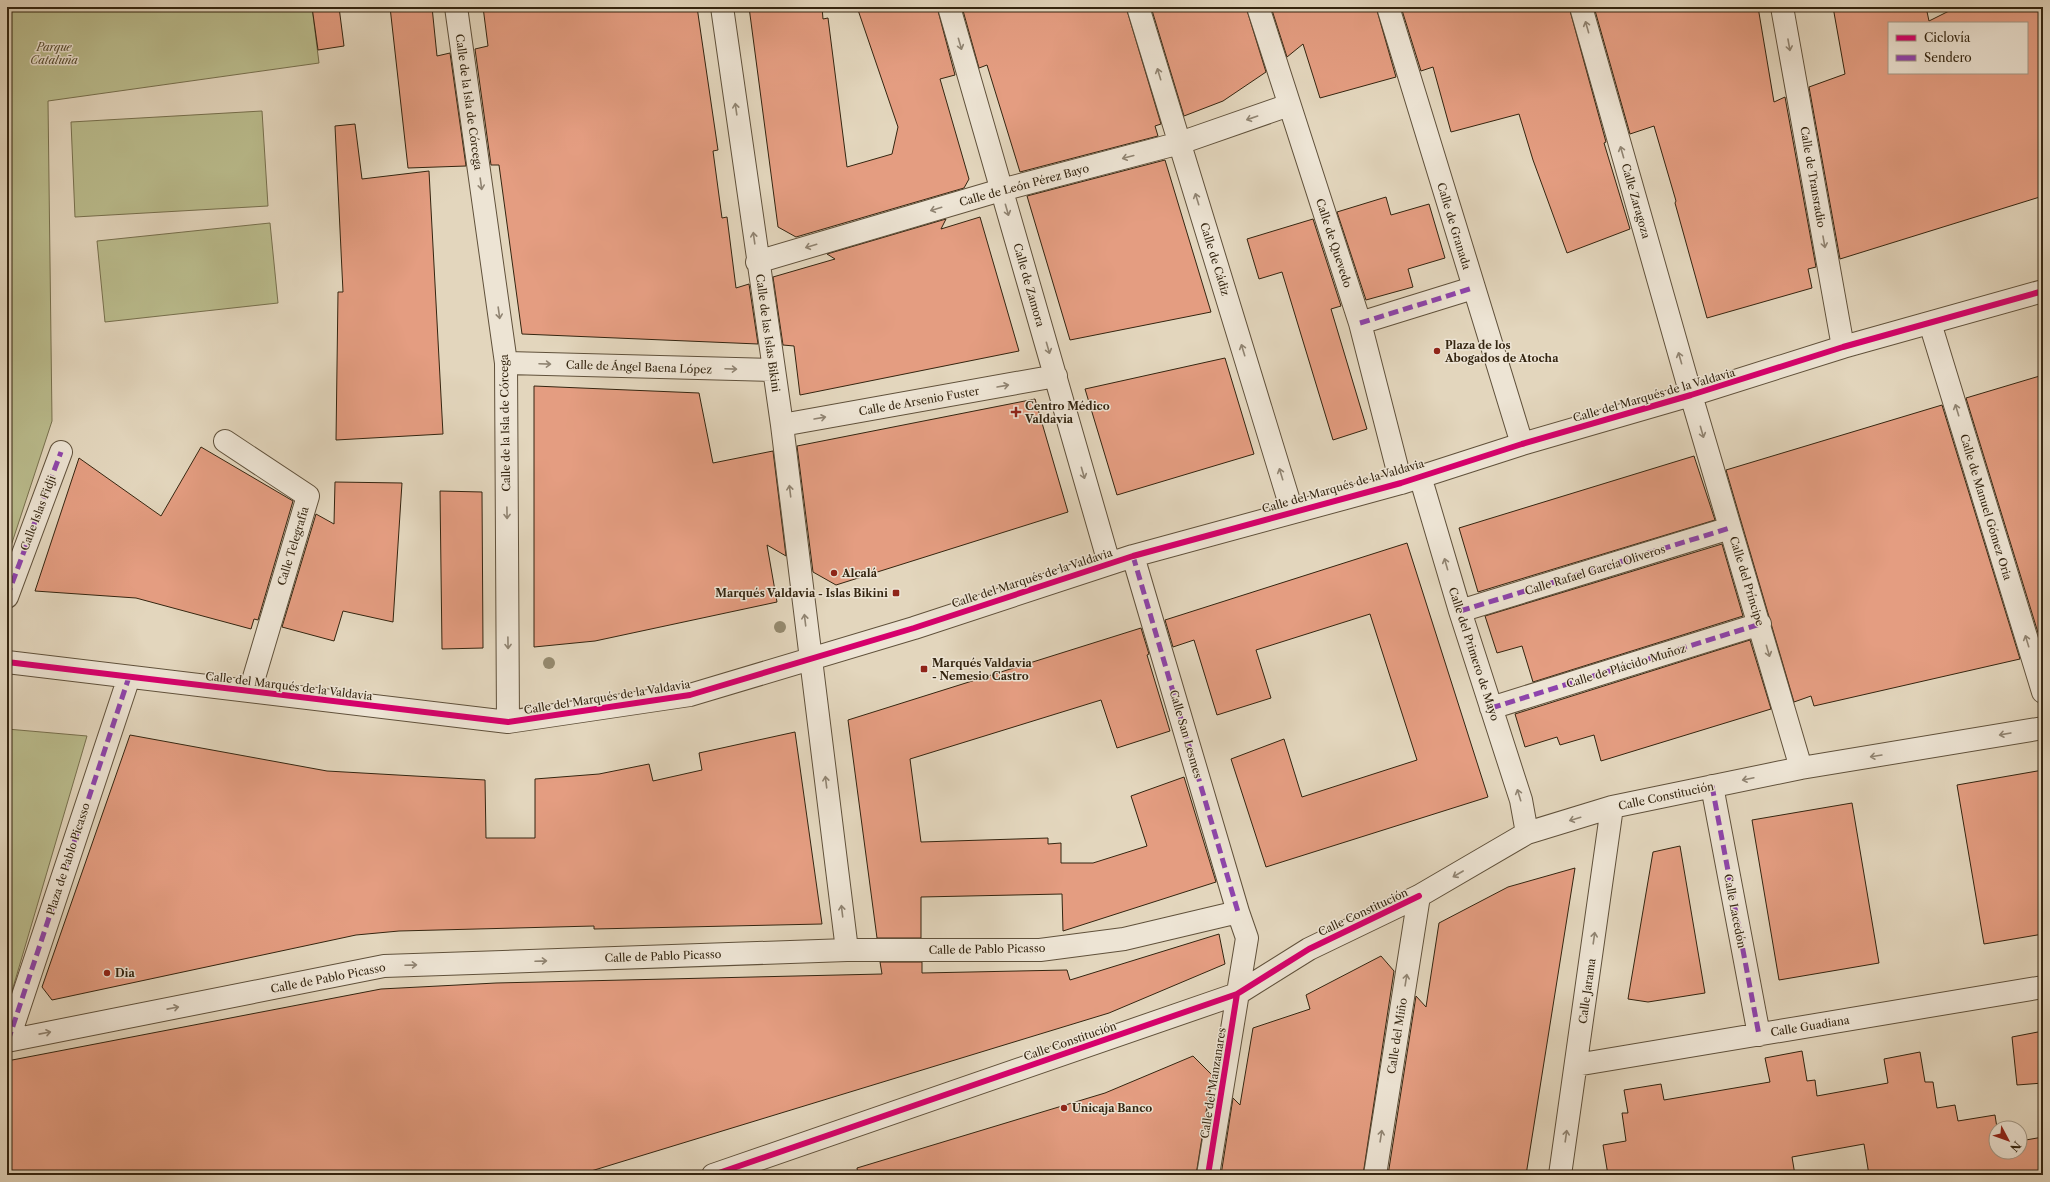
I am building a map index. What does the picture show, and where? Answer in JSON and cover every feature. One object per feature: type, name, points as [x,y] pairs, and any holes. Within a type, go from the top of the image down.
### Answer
[{"type":"street","name":"Calle de la Isla de Córcega","points":[[456,7],[506,363],[508,722]]},
{"type":"street","name":"Calle de las Islas Bikini","points":[[722,7],[757,262],[782,425],[847,950]]},
{"type":"street","name":"Calle de Zamora","points":[[949,7],[1109,563]]},
{"type":"street","name":"Calle de Cádiz","points":[[1138,7],[1292,511]]},
{"type":"street","name":"Calle de Quevedo","points":[[1258,7],[1410,479]]},
{"type":"street","name":"Calle de Granada","points":[[1388,7],[1522,444]]},
{"type":"street","name":"Calle Zaragoza","points":[[1581,7],[1691,395]]},
{"type":"street","name":"Calle de Transradio","points":[[1782,7],[1843,347]]},
{"type":"street","name":"Calle de León Pérez Bayo","points":[[757,262],[1001,190],[1180,143],[1289,105]]},
{"type":"street","points":[[1360,323],[1473,288]]},
{"type":"street","name":"Calle del Marqués de la Valdavia","points":[[7,662],[508,722],[690,695],[914,628],[1109,563],[1410,479],[1522,444],[1691,395],[1843,347],[2043,292]]},
{"type":"street","name":"Calle de Manuel Gómez Oria","points":[[1930,323],[2043,692]]},
{"type":"street","name":"Calle de Ángel Baena López","points":[[506,363],[773,370]]},
{"type":"street","name":"Calle de Arsenio Fuster","points":[[782,425],[1056,376]]},
{"type":"street","name":"Calle del Príncipe","points":[[1691,395],[1760,624],[1801,768]]},
{"type":"street","name":"Calle Telegrafía","points":[[225,441],[308,496],[250,691]]},
{"type":"street","name":"Calle Islas Fidji","points":[[7,597],[61,452]]},
{"type":"street","name":"Calle del Primero de Mayo","points":[[1410,479],[1460,611],[1521,800],[1528,833]]},
{"type":"street","name":"Calle Rafael García Oliveros","points":[[1460,611],[1730,528]]},
{"type":"street","name":"Calle San Lesmes","points":[[1133,556],[1238,912]]},
{"type":"street","name":"Calle de Plácido Muñoz","points":[[1492,708],[1760,624]]},
{"type":"street","name":"Plaza de Pablo Picasso","points":[[7,1041],[128,677]]},
{"type":"street","name":"Calle Constitución","points":[[713,1175],[1237,994],[1309,949],[1419,896],[1528,833],[1612,807],[1712,786],[1801,768],[2043,728]]},
{"type":"street","name":"Calle Lacedón","points":[[1712,786],[1759,1034]]},
{"type":"street","name":"Calle Jarama","points":[[1560,1175],[1612,807]]},
{"type":"street","name":"Calle del Miño","points":[[1375,1175],[1419,896]]},
{"type":"street","points":[[1237,994],[1247,938],[1238,912]]},
{"type":"street","name":"Calle de Pablo Picasso","points":[[7,1041],[384,966],[847,950],[1040,950],[1124,939],[1238,912]]},
{"type":"street","name":"Calle Guadiana","points":[[1576,1064],[2043,987]]},
{"type":"street","name":"Calle del Manzanares","points":[[1208,1175],[1237,994]]},
{"type":"green space","name":"Parque Cataluña","points":[[7,7],[312,7],[319,63],[48,101],[52,421],[7,558]]},
{"type":"green space","points":[[262,111],[268,206],[75,217],[71,122]]},
{"type":"green space","points":[[270,223],[278,303],[105,322],[97,241]]},
{"type":"green space","points":[[7,729],[87,736],[7,1008]]},
{"type":"building","points":[[312,7],[339,7],[344,46],[318,50]]},
{"type":"building","points":[[390,7],[432,7],[437,56],[450,53],[466,166],[408,168]]},
{"type":"building","points":[[483,7],[697,7],[718,150],[713,151],[722,218],[727,217],[736,288],[749,284],[758,344],[522,334],[499,165],[491,165],[475,49],[488,46]]},
{"type":"building","points":[[749,7],[822,7],[823,19],[828,18],[847,167],[892,154],[898,127],[857,7],[937,7],[955,75],[940,79],[969,179],[964,188],[796,237],[778,227]]},
{"type":"building","points":[[962,7],[1126,7],[1161,124],[1155,126],[1158,136],[1020,172],[987,65],[979,68]]},
{"type":"building","points":[[1151,7],[1246,7],[1266,72],[1223,101],[1184,116]]},
{"type":"building","points":[[1271,7],[1376,7],[1396,77],[1320,98],[1303,44],[1287,57]]},
{"type":"building","points":[[1401,7],[1569,7],[1606,142],[1604,143],[1630,229],[1567,253],[1533,160],[1519,114],[1451,132],[1433,67],[1421,71]]},
{"type":"building","points":[[1594,7],[1758,7],[1774,102],[1785,97],[1816,267],[1808,269],[1812,288],[1707,318],[1675,203],[1676,201],[1654,126],[1630,134]]},
{"type":"building","points":[[1833,7],[1926,7],[1929,21],[1957,7],[2043,7],[2043,196],[1840,259],[1809,87],[1845,74]]},
{"type":"building","points":[[355,124],[362,179],[429,171],[443,434],[336,440],[338,292],[343,292],[335,126]]},
{"type":"building","points":[[1165,160],[1211,312],[1070,340],[1027,196]]},
{"type":"building","points":[[1386,197],[1391,215],[1429,204],[1445,258],[1408,269],[1413,287],[1366,300],[1337,212]]},
{"type":"building","points":[[980,217],[1019,351],[800,395],[794,346],[783,345],[773,277],[835,259],[827,254],[946,219],[941,229]]},
{"type":"building","points":[[1313,219],[1341,306],[1331,309],[1367,429],[1333,440],[1282,272],[1259,279],[1247,239]]},
{"type":"building","points":[[1225,358],[1254,454],[1117,495],[1085,389]]},
{"type":"building","points":[[2043,375],[2043,649],[1966,398]]},
{"type":"building","points":[[534,386],[699,393],[713,463],[773,451],[786,556],[767,545],[777,602],[595,641],[534,647]]},
{"type":"building","points":[[1035,399],[1068,512],[836,585],[813,572],[797,446]]},
{"type":"building","points":[[1942,405],[2020,659],[1814,706],[1811,696],[1794,702],[1726,470]]},
{"type":"building","points":[[201,447],[293,501],[258,620],[254,619],[251,629],[136,598],[35,591],[79,458],[161,516]]},
{"type":"building","points":[[1694,456],[1715,520],[1478,592],[1459,528]]},
{"type":"building","points":[[335,482],[402,483],[393,622],[343,611],[334,641],[282,627],[316,514],[334,524]]},
{"type":"building","points":[[440,491],[482,492],[483,648],[442,649]]},
{"type":"building","points":[[1407,543],[1488,797],[1266,867],[1231,759],[1284,739],[1302,797],[1417,760],[1370,614],[1256,650],[1271,698],[1217,715],[1194,640],[1173,647],[1165,620]]},
{"type":"building","points":[[1722,544],[1743,616],[1533,682],[1522,646],[1497,653],[1485,616]]},
{"type":"building","points":[[1141,628],[1149,654],[1147,655],[1170,731],[1117,748],[1101,700],[910,759],[921,842],[1048,838],[1048,844],[1061,843],[1061,863],[1093,863],[1147,846],[1131,796],[1184,777],[1216,882],[1063,931],[1062,894],[921,897],[921,938],[877,938],[848,720]]},
{"type":"building","points":[[1750,640],[1771,709],[1601,761],[1594,735],[1560,745],[1557,737],[1525,747],[1515,714]]},
{"type":"building","points":[[795,732],[822,924],[594,929],[594,926],[399,931],[356,935],[52,1000],[42,987],[130,735],[327,771],[485,780],[486,838],[535,838],[535,779],[599,774],[649,764],[653,781],[702,770],[699,753]]},
{"type":"building","points":[[2043,770],[2043,934],[1984,944],[1957,785]]},
{"type":"building","points":[[1852,803],[1879,963],[1779,980],[1752,820]]},
{"type":"building","points":[[1680,846],[1705,993],[1648,1002],[1628,999],[1653,852]]},
{"type":"building","points":[[1575,868],[1526,1175],[1388,1175],[1416,996],[1426,1007],[1439,923],[1508,887]]},
{"type":"building","points":[[1219,934],[1225,964],[1109,1013],[578,1175],[7,1175],[7,1061],[381,989],[496,983],[882,974],[880,962],[922,962],[922,973],[1067,970],[1070,980]]},
{"type":"building","points":[[1381,956],[1394,971],[1363,1175],[1221,1175],[1233,1098],[1240,1105],[1253,1028],[1310,1009],[1306,995]]},
{"type":"building","points":[[2043,1031],[2043,1083],[2017,1085],[2012,1037]]},
{"type":"building","points":[[1802,1051],[1807,1081],[1815,1080],[1817,1096],[1888,1083],[1884,1059],[1920,1052],[1925,1082],[1933,1082],[1937,1108],[1955,1105],[1958,1121],[1995,1115],[1996,1120],[1988,1120],[1988,1160],[2028,1160],[2028,1140],[2043,1137],[2043,1175],[1869,1175],[1864,1144],[1792,1157],[1795,1175],[1608,1175],[1603,1145],[1626,1141],[1622,1113],[1628,1113],[1624,1090],[1661,1084],[1664,1100],[1770,1082],[1765,1058]]},
{"type":"building","points":[[1193,1056],[1212,1075],[1196,1175],[858,1175],[857,1168],[1105,1093]]},
{"type":"marked path","points":[[1360,323],[1473,288]]},
{"type":"marked path","points":[[7,597],[61,452]]},
{"type":"marked path","points":[[1460,611],[1730,528]]},
{"type":"marked path","points":[[1133,556],[1238,912]]},
{"type":"marked path","points":[[1491,708],[1760,624]]},
{"type":"marked path","points":[[8,1041],[129,677]]},
{"type":"marked path","points":[[1712,786],[1759,1035]]},
{"type":"cycle path","points":[[7,662],[508,722],[690,695],[914,628],[1133,556],[1401,483],[1522,444],[1691,395],[1843,347],[2043,291]]},
{"type":"cycle path","points":[[713,1175],[1237,994],[1309,949],[1419,896]]},
{"type":"cycle path","points":[[1208,1175],[1237,994]]},
{"type":"place","name":"Plaza de los Abogados de Atocha","points":[[1437,351]]},
{"type":"place","name":"Centro Médico Valdavia","points":[[1016,412]]},
{"type":"place","name":"Alcalá","points":[[834,573]]},
{"type":"place","name":"Marqués Valdavia - Islas Bikini","points":[[896,593]]},
{"type":"place","name":"Marqués Valdavia - Nemesio Castro","points":[[924,669]]},
{"type":"place","name":"Dia","points":[[107,973]]},
{"type":"place","name":"Unicaja Banco","points":[[1064,1108]]}]
